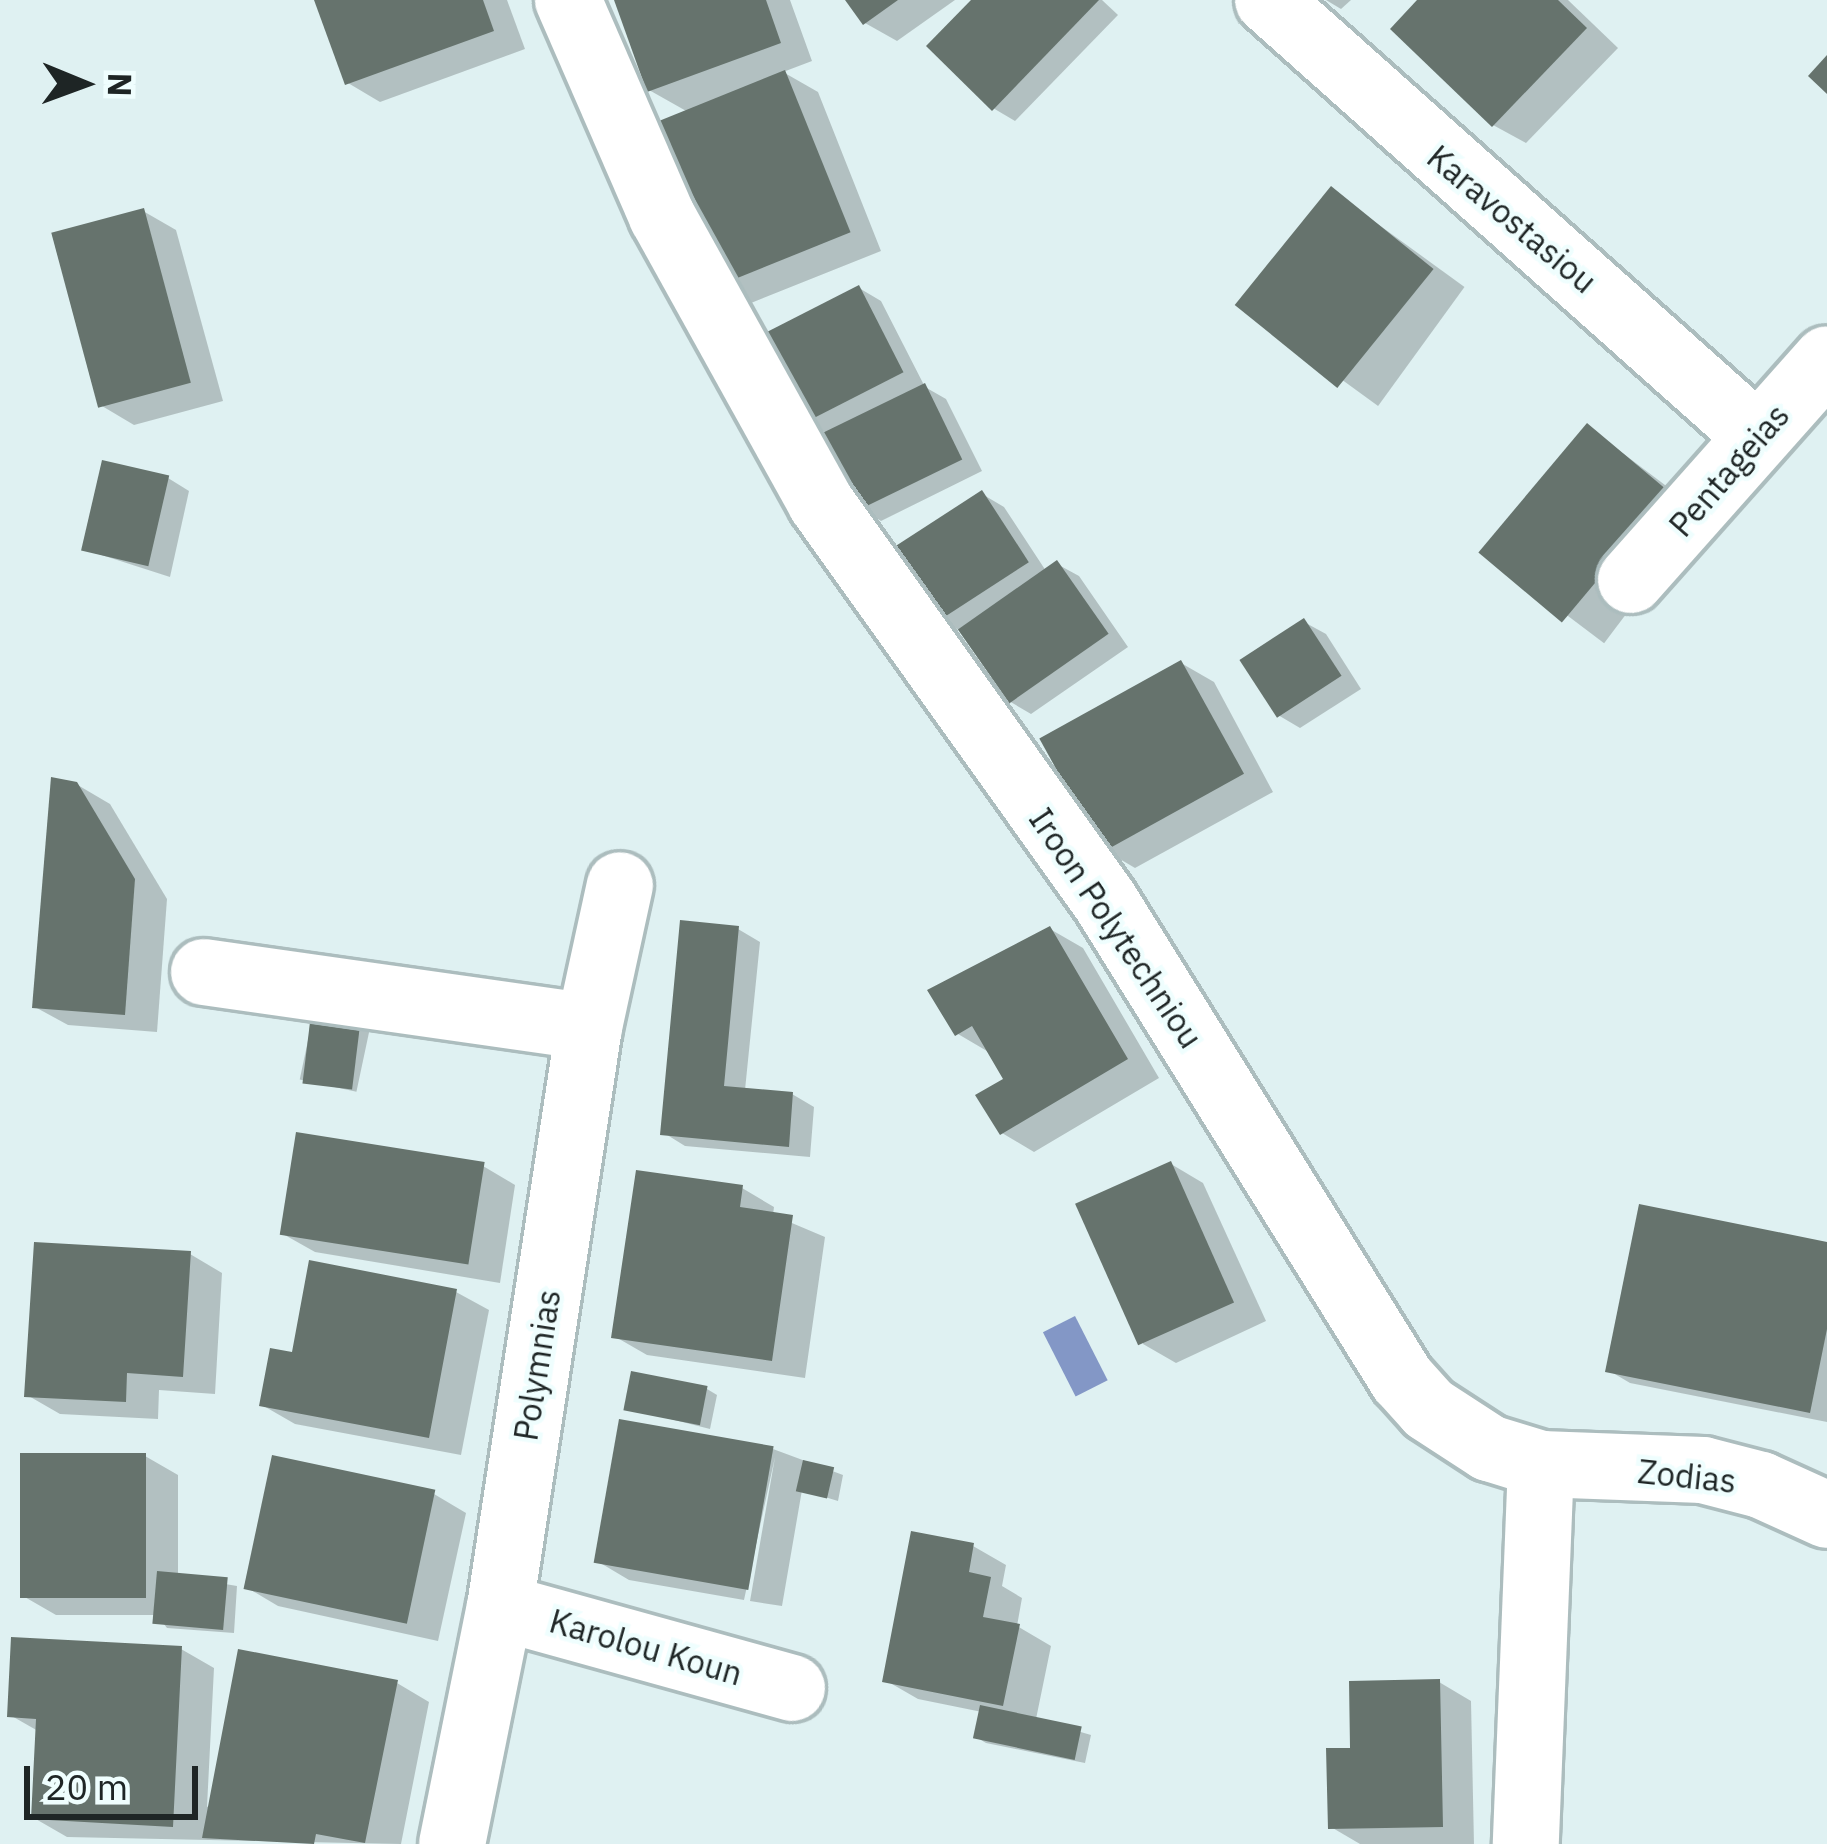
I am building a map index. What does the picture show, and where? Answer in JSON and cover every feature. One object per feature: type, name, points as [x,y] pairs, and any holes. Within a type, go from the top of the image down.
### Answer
[{"type":"street","name":"Iroon Polytechniou","points":[[568,0],[662,216],[821,503],[1105,901],[1402,1379],[1429,1409],[1489,1448],[1541,1464]]},
{"type":"street","name":"Karavostasiou","points":[[1268,0],[1757,436]]},
{"type":"street","name":"Pentageias","points":[[1631,580],[1827,359]]},
{"type":"street","name":"Polymnias","points":[[452,1844],[500,1606],[590,1027],[620,886]]},
{"type":"street","points":[[204,972],[590,1027]]},
{"type":"street","name":"Zodias","points":[[1541,1464],[1703,1470],[1761,1484],[1827,1515]]},
{"type":"street","points":[[1526,1844],[1541,1464]]},
{"type":"street","name":"Karolou Koun","points":[[500,1606],[792,1688]]},
{"type":"water","points":[[1075,1316],[1108,1380],[1076,1396],[1043,1332]]},
{"type":"building","points":[[314,0],[483,0],[494,31],[345,85]]},
{"type":"building","points":[[614,0],[766,0],[781,43],[647,92]]},
{"type":"building","points":[[845,0],[898,0],[863,25]]},
{"type":"building","points":[[971,0],[1099,0],[992,111],[926,46]]},
{"type":"building","points":[[1417,0],[1558,0],[1587,28],[1492,127],[1390,29]]},
{"type":"building","points":[[1827,55],[1827,94],[1808,76]]},
{"type":"building","points":[[785,70],[851,232],[717,286],[651,124]]},
{"type":"building","points":[[1331,186],[1434,269],[1337,388],[1235,305]]},
{"type":"building","points":[[144,208],[191,383],[98,408],[51,233]]},
{"type":"building","points":[[859,285],[903,372],[805,423],[760,335]]},
{"type":"building","points":[[925,383],[962,459],[857,511],[820,434]]},
{"type":"building","points":[[1587,423],[1670,493],[1562,623],[1478,552]]},
{"type":"building","points":[[102,460],[169,476],[148,566],[81,551]]},
{"type":"building","points":[[982,490],[1029,562],[938,621],[891,549]]},
{"type":"building","points":[[1057,560],[1109,634],[1010,703],[958,629]]},
{"type":"building","points":[[1304,618],[1342,676],[1277,718],[1239,660]]},
{"type":"building","points":[[1181,660],[1244,774],[1102,852],[1039,739]]},
{"type":"building","points":[[51,777],[77,782],[135,879],[125,1015],[32,1008]]},
{"type":"building","points":[[680,920],[739,926],[724,1086],[793,1092],[789,1147],[660,1135]]},
{"type":"building","points":[[1050,926],[1128,1059],[1000,1135],[975,1095],[1003,1079],[972,1026],[955,1036],[927,990]]},
{"type":"building","points":[[311,1014],[361,1020],[352,1090],[302,1083]]},
{"type":"building","points":[[296,1132],[485,1162],[468,1265],[280,1235]]},
{"type":"building","points":[[1171,1161],[1234,1303],[1138,1345],[1075,1204]]},
{"type":"building","points":[[636,1170],[743,1185],[740,1207],[793,1215],[772,1361],[611,1338]]},
{"type":"building","points":[[1639,1204],[1827,1242],[1827,1329],[1810,1413],[1605,1372]]},
{"type":"building","points":[[34,1242],[191,1251],[183,1377],[127,1373],[126,1402],[24,1397]]},
{"type":"building","points":[[309,1260],[457,1289],[429,1438],[259,1406],[270,1348],[292,1352]]},
{"type":"building","points":[[631,1371],[708,1386],[700,1425],[623,1410]]},
{"type":"building","points":[[619,1419],[774,1446],[748,1590],[594,1563]]},
{"type":"building","points":[[20,1453],[146,1453],[146,1598],[20,1598]]},
{"type":"building","points":[[272,1455],[435,1490],[407,1624],[244,1589]]},
{"type":"building","points":[[803,1460],[834,1467],[827,1498],[796,1491]]},
{"type":"building","points":[[911,1531],[974,1543],[969,1572],[991,1577],[983,1617],[1020,1624],[1003,1706],[882,1682]]},
{"type":"building","points":[[157,1571],[228,1577],[223,1630],[152,1624]]},
{"type":"building","points":[[11,1637],[182,1646],[173,1827],[31,1819],[36,1719],[7,1717]]},
{"type":"building","points":[[238,1649],[398,1680],[365,1843],[316,1834],[314,1844],[202,1838]]},
{"type":"building","points":[[1440,1679],[1443,1827],[1328,1829],[1326,1748],[1350,1748],[1349,1681]]},
{"type":"building","points":[[980,1705],[1082,1727],[1075,1760],[973,1738]]}]
